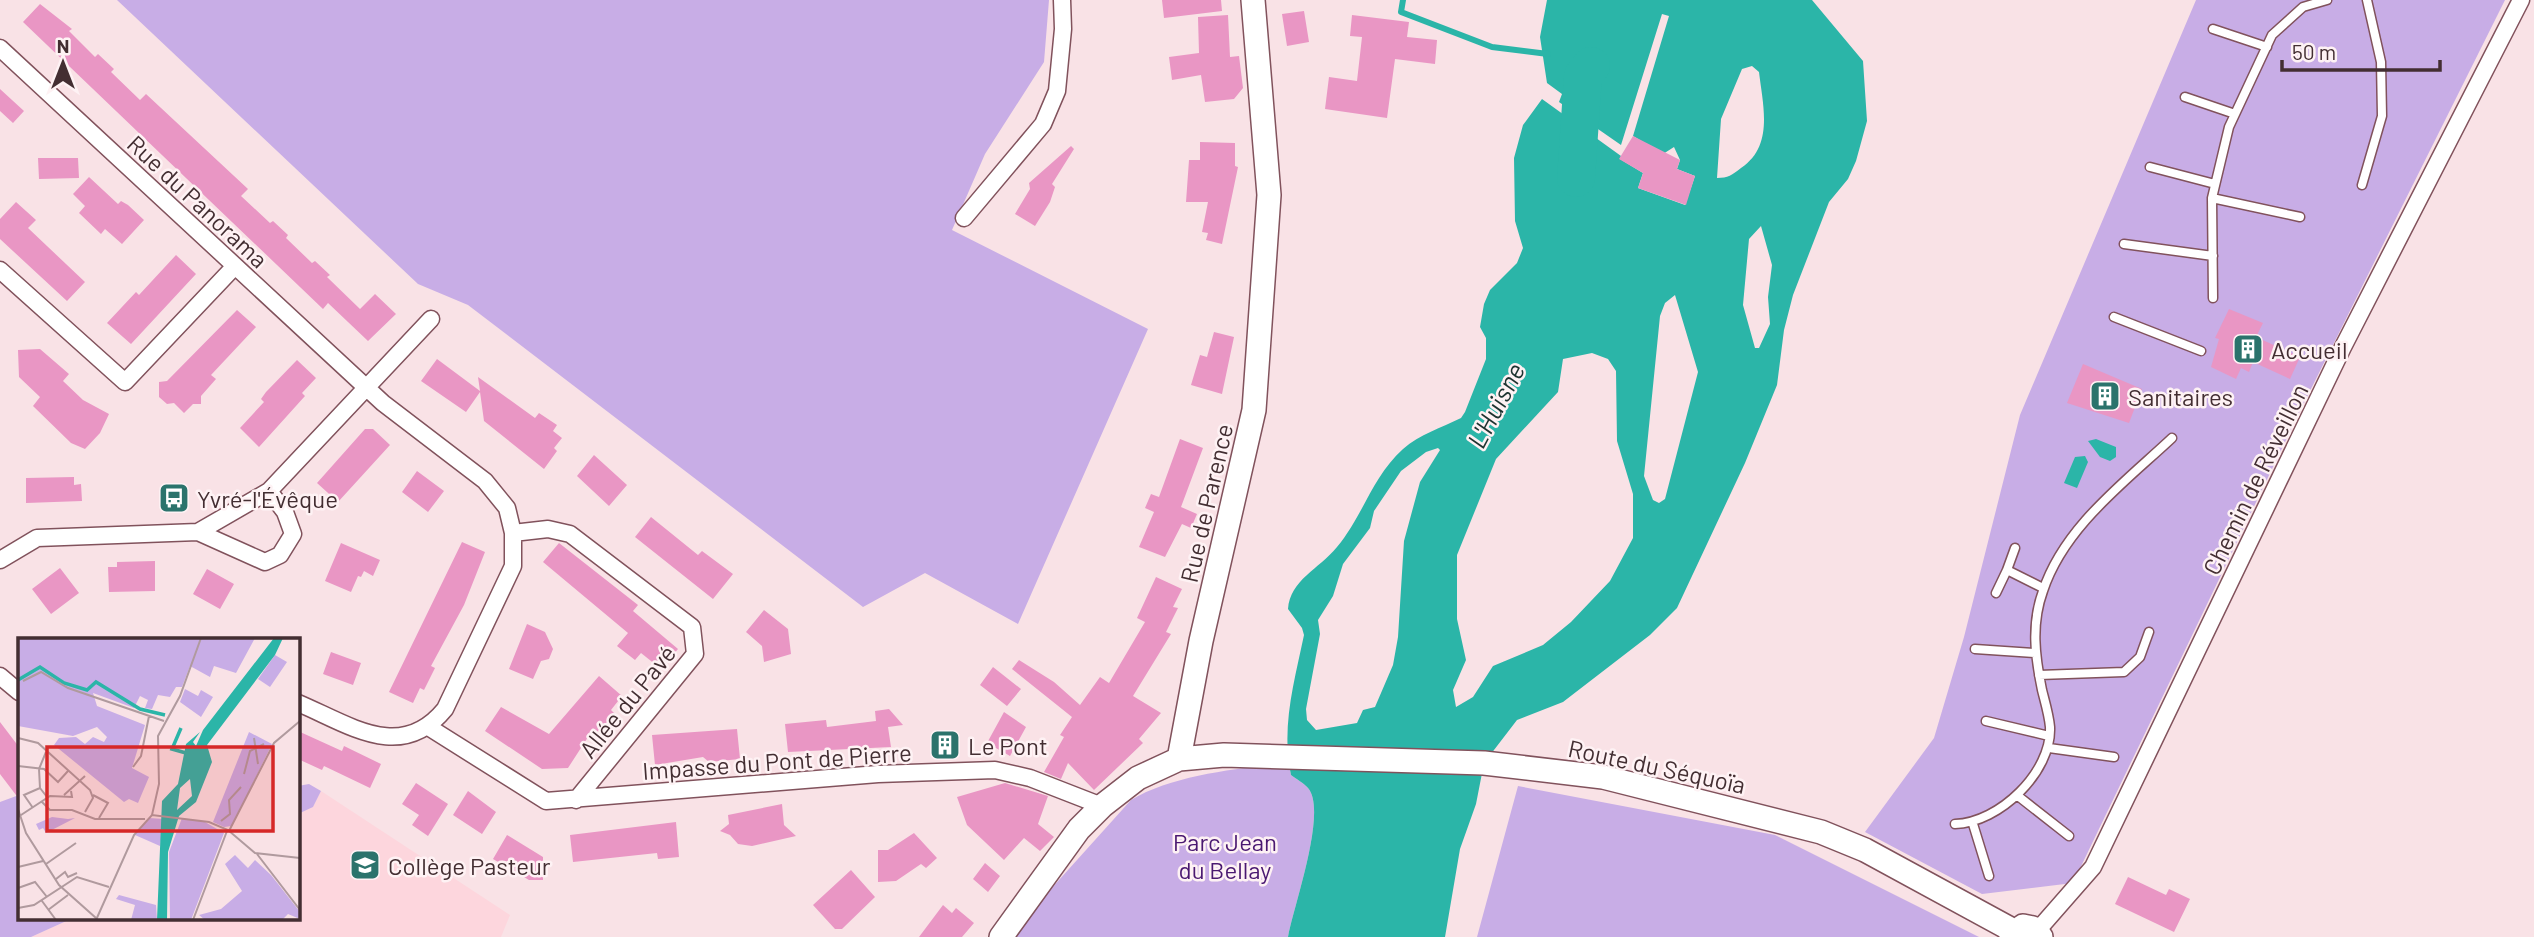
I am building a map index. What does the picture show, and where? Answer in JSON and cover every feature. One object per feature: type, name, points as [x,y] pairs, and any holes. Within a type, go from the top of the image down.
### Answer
[{"type":"street","points":[[964,218],[1043,124],[1056,91],[1063,29],[1062,0]]},
{"type":"street","name":"Rue de Parence","points":[[1179,760],[1201,641],[1254,410],[1269,195],[1253,0]]},
{"type":"street","name":"Chemin de Réveillon","points":[[2026,934],[2092,867],[2343,347],[2521,0]]},
{"type":"street","name":"Rue du Panorama","points":[[0,48],[366,387],[485,481],[507,508],[513,533]]},
{"type":"street","points":[[0,270],[125,382],[235,266]]},
{"type":"street","points":[[198,533],[269,491],[430,320]]},
{"type":"street","points":[[0,559],[37,538],[198,533],[265,562],[280,555],[293,534],[285,512],[269,491]]},
{"type":"street","name":"Allée du Pavé","points":[[513,533],[548,529],[570,534],[692,627],[695,654],[576,800]]},
{"type":"street","points":[[299,703],[372,735],[396,739],[430,728],[445,709],[513,566],[513,533]]},
{"type":"street","points":[[0,676],[18,691]]},
{"type":"street","points":[[430,728],[546,801],[576,800]]},
{"type":"street","name":"Route du Séquoïa","points":[[1179,760],[1224,755],[1286,755],[1514,765],[1603,777],[1821,832],[1865,850],[2026,934]]},
{"type":"street","points":[[1001,937],[1079,829],[1102,806],[1138,778],[1179,760]]},
{"type":"street","name":"Impasse du Pont de Pierre","points":[[576,800],[878,774],[995,770],[1030,778],[1102,806]]},
{"type":"lane","points":[[2213,298],[2212,198],[2235,114],[2272,35],[2302,7],[2326,0]]},
{"type":"lane","points":[[2362,185],[2382,116],[2381,62],[2367,0]]},
{"type":"lane","points":[[2213,29],[2267,47]]},
{"type":"lane","points":[[2185,97],[2235,114]]},
{"type":"lane","points":[[2150,167],[2216,184]]},
{"type":"lane","points":[[2212,198],[2300,217]]},
{"type":"lane","points":[[2124,244],[2213,256]]},
{"type":"lane","points":[[2114,317],[2201,351]]},
{"type":"lane","points":[[1955,824],[1973,824],[2018,796],[2049,748],[2035,653],[2035,618],[2043,588],[2069,540],[2108,497],[2172,438]]},
{"type":"lane","points":[[1996,593],[2015,548]]},
{"type":"lane","points":[[2007,570],[2043,588]]},
{"type":"lane","points":[[2039,675],[2124,673],[2140,657],[2149,632]]},
{"type":"lane","points":[[1975,649],[2035,653]]},
{"type":"lane","points":[[1986,721],[2049,736]]},
{"type":"lane","points":[[2049,748],[2114,757]]},
{"type":"lane","points":[[2018,796],[2070,836]]},
{"type":"lane","points":[[1973,824],[1989,876]]},
{"type":"shaded area","name":"Collège Pasteur","points":[[321,791],[510,915],[501,937],[31,937],[69,920],[299,920],[299,814],[313,807]]},
{"type":"green space","points":[[117,0],[1049,0],[1044,62],[985,154],[952,230],[1148,329],[1018,624],[925,573],[863,607],[468,305],[418,284]]},
{"type":"green space","points":[[2196,0],[2505,0],[2297,417],[2073,883],[1982,894],[1865,832],[1934,738],[1964,637],[2020,415]]},
{"type":"green space","name":"Parc Jean du Bellay","points":[[1288,762],[1291,775],[1308,788],[1313,800],[1314,817],[1312,838],[1288,937],[1015,937],[1041,900],[1131,800],[1148,791],[1187,778]]},
{"type":"green space","points":[[309,784],[321,791],[313,807],[299,814],[299,786]]},
{"type":"green space","points":[[1518,786],[1775,835],[1979,937],[1477,937]]},
{"type":"green space","points":[[18,795],[18,920],[69,920],[31,937],[0,937],[0,802]]},
{"type":"water","name":"L'Huisne","points":[[1547,0],[1812,0],[1863,61],[1867,121],[1856,161],[1848,179],[1829,202],[1793,295],[1784,330],[1777,385],[1745,463],[1677,608],[1650,635],[1563,702],[1517,720],[1484,763],[1476,804],[1460,849],[1445,937],[1288,937],[1312,838],[1314,817],[1313,800],[1308,788],[1291,775],[1288,757],[1290,705],[1304,635],[1288,609],[1290,599],[1306,575],[1330,555],[1346,535],[1392,460],[1416,439],[1461,418],[1465,412],[1486,359],[1486,338],[1480,327],[1484,304],[1490,290],[1517,263],[1523,248],[1515,221],[1514,158],[1523,125],[1542,99],[1621,156],[1620,159],[1643,173],[1638,188],[1685,205],[1695,176],[1677,169],[1680,160],[1674,147],[1663,154],[1633,136],[1669,16],[1662,14],[1621,145],[1559,102],[1562,94],[1547,83],[1540,37]],"holes":[[[1752,66],[1759,72],[1764,112],[1762,137],[1751,159],[1732,174],[1717,178],[1721,119],[1742,69]],[[1761,226],[1772,265],[1768,297],[1770,324],[1759,348],[1755,348],[1743,305],[1749,239]],[[1675,295],[1698,372],[1665,499],[1659,503],[1653,500],[1644,476],[1660,316],[1665,303]],[[1592,353],[1608,359],[1616,371],[1617,441],[1633,494],[1633,538],[1610,581],[1571,622],[1543,645],[1493,666],[1473,697],[1456,707],[1453,690],[1466,660],[1457,619],[1457,555],[1496,459],[1558,392],[1563,359]],[[1438,448],[1440,450],[1420,482],[1404,541],[1398,637],[1393,665],[1375,707],[1363,710],[1357,723],[1316,730],[1307,720],[1306,709],[1320,634],[1318,620],[1333,596],[1343,564],[1370,528],[1374,511],[1401,471],[1426,452]]]},
{"type":"water","points":[[2096,439],[2116,447],[2116,457],[2110,461],[2100,457],[2088,441]]},
{"type":"water","points":[[2085,456],[2088,462],[2077,488],[2064,483],[2075,457]]},
{"type":"building","points":[[1162,0],[1221,0],[1222,11],[1164,18]]},
{"type":"building","points":[[40,4],[72,29],[69,31],[95,57],[98,54],[114,69],[111,72],[140,100],[146,94],[248,189],[241,196],[270,223],[273,221],[288,235],[286,238],[312,263],[315,261],[330,275],[327,277],[360,309],[375,294],[396,314],[368,341],[328,303],[323,309],[23,22]]},
{"type":"building","points":[[1304,11],[1309,42],[1287,46],[1282,14]]},
{"type":"building","points":[[1228,15],[1230,57],[1239,56],[1243,88],[1234,99],[1205,102],[1201,75],[1172,80],[1169,57],[1199,53],[1198,17]]},
{"type":"building","points":[[1352,15],[1409,22],[1407,37],[1437,40],[1435,64],[1395,59],[1387,118],[1325,109],[1329,77],[1357,81],[1362,37],[1350,36]]},
{"type":"building","points":[[0,89],[24,111],[13,123],[0,111]]},
{"type":"building","points":[[1633,136],[1680,160],[1677,169],[1695,176],[1686,205],[1638,188],[1643,173],[1619,159]]},
{"type":"building","points":[[1200,142],[1235,143],[1235,166],[1238,167],[1222,244],[1206,240],[1208,233],[1202,232],[1208,202],[1186,202],[1189,160],[1200,160]]},
{"type":"building","points":[[1071,146],[1074,149],[1052,184],[1055,187],[1050,202],[1035,226],[1015,214],[1030,189],[1029,183]]},
{"type":"building","points":[[38,158],[78,158],[79,178],[39,179]]},
{"type":"building","points":[[89,177],[118,204],[121,201],[128,205],[144,220],[122,244],[105,229],[101,234],[79,213],[85,206],[73,194]]},
{"type":"building","points":[[16,202],[36,220],[28,228],[85,282],[67,301],[0,239],[0,219]]},
{"type":"building","points":[[176,255],[196,274],[131,344],[107,323],[136,292],[139,295]]},
{"type":"building","name":"Accueil","points":[[2229,309],[2263,323],[2256,337],[2300,357],[2290,379],[2253,362],[2249,372],[2241,368],[2236,379],[2211,367],[2219,339],[2215,338]]},
{"type":"building","points":[[237,310],[256,327],[211,375],[216,379],[201,396],[201,404],[193,404],[184,413],[174,403],[167,404],[159,397],[159,382],[167,381]]},
{"type":"building","points":[[1214,332],[1234,337],[1222,394],[1191,385],[1200,355],[1207,357]]},
{"type":"building","points":[[40,349],[69,374],[63,381],[83,400],[109,414],[100,433],[85,449],[71,443],[33,406],[40,397],[19,377],[18,350]]},
{"type":"building","points":[[437,359],[480,391],[478,377],[535,418],[539,413],[557,425],[553,431],[562,438],[554,448],[557,451],[544,469],[484,421],[480,392],[466,412],[421,381]]},
{"type":"building","points":[[297,360],[316,378],[302,393],[305,396],[259,447],[240,428],[264,402],[261,399],[266,392]]},
{"type":"building","name":"Sanitaires","points":[[2083,364],[2142,389],[2129,423],[2067,403]]},
{"type":"building","points":[[365,429],[373,429],[390,445],[338,502],[317,483]]},
{"type":"building","points":[[1180,439],[1203,448],[1181,507],[1197,514],[1191,528],[1182,524],[1165,557],[1139,547],[1154,512],[1145,508],[1151,494],[1159,497]]},
{"type":"building","points":[[594,455],[627,485],[609,506],[577,476]]},
{"type":"building","points":[[417,471],[444,491],[428,512],[402,492]]},
{"type":"building","points":[[74,477],[74,485],[81,484],[82,501],[26,503],[26,478]]},
{"type":"building","points":[[651,517],[698,555],[702,551],[733,574],[713,599],[635,537]]},
{"type":"building","points":[[462,542],[485,552],[464,605],[431,666],[435,668],[424,690],[420,688],[413,703],[389,692]]},
{"type":"building","points":[[341,543],[380,560],[373,576],[364,571],[361,577],[358,576],[351,592],[325,581]]},
{"type":"building","points":[[559,543],[638,605],[633,611],[678,649],[661,669],[641,653],[635,660],[617,646],[628,633],[543,562]]},
{"type":"building","points":[[155,561],[155,591],[109,592],[108,567],[117,567],[117,562]]},
{"type":"building","points":[[60,568],[79,593],[51,614],[32,589]]},
{"type":"building","points":[[207,569],[234,584],[220,609],[193,594]]},
{"type":"building","points":[[1156,577],[1182,589],[1173,607],[1178,608],[1166,632],[1171,634],[1133,696],[1161,713],[1139,739],[1143,743],[1094,790],[1068,763],[1061,779],[1044,772],[1064,737],[1060,735],[1072,717],[1012,669],[1019,660],[1054,682],[1080,705],[1100,677],[1109,683],[1145,622],[1137,618]]},
{"type":"building","points":[[764,610],[788,629],[791,654],[764,662],[762,646],[746,632]]},
{"type":"building","points":[[527,624],[545,632],[553,649],[549,659],[541,661],[533,679],[509,669]]},
{"type":"building","points":[[331,652],[361,663],[353,685],[323,674]]},
{"type":"building","points":[[993,667],[1021,689],[1007,706],[980,685]]},
{"type":"building","points":[[599,676],[622,696],[611,710],[615,714],[593,737],[590,734],[568,768],[542,769],[485,731],[501,707],[549,734]]},
{"type":"building","points":[[889,709],[903,725],[888,727],[891,747],[788,752],[785,724],[826,720],[827,727],[876,721],[875,711]]},
{"type":"building","points":[[1004,712],[1026,727],[1010,756],[987,743]]},
{"type":"building","points":[[0,722],[18,746],[18,798],[0,774]]},
{"type":"building","points":[[737,729],[740,759],[709,762],[703,757],[655,765],[652,735]]},
{"type":"building","points":[[299,731],[342,751],[344,746],[381,764],[370,788],[324,766],[322,770],[299,759]]},
{"type":"building","points":[[416,783],[448,804],[428,836],[412,825],[419,815],[402,804]]},
{"type":"building","points":[[1005,783],[1048,796],[1038,824],[1054,837],[1040,851],[1024,838],[1004,860],[967,825],[957,797]]},
{"type":"building","points":[[468,791],[496,812],[482,834],[453,815]]},
{"type":"building","points":[[782,804],[784,825],[796,836],[752,846],[738,844],[730,835],[720,831],[729,824],[728,815]]},
{"type":"building","points":[[676,822],[679,857],[658,859],[657,853],[573,862],[570,835]]},
{"type":"building","points":[[914,833],[937,858],[926,868],[921,864],[896,881],[878,882],[878,850],[888,850]]},
{"type":"building","points":[[507,835],[543,857],[543,880],[529,880],[493,859]]},
{"type":"building","points":[[985,863],[1000,876],[988,892],[973,879]]},
{"type":"building","points":[[851,870],[875,897],[842,929],[835,929],[813,905]]},
{"type":"building","points":[[2128,877],[2166,895],[2169,889],[2190,899],[2174,932],[2115,904]]},
{"type":"building","points":[[943,905],[952,913],[956,908],[974,923],[962,937],[919,937]]},
{"type":"waterway","points":[[1403,0],[1401,12],[1492,47],[1548,54]]},
{"type":"waterway","points":[[1576,178],[1583,76],[1591,66]]},
{"type":"place","name":"Accueil","points":[[2248,349]]},
{"type":"place","name":"Sanitaires","points":[[2105,396]]},
{"type":"place","name":"Yvré-l'Évêque","points":[[174,498]]},
{"type":"place","name":"Le Pont","points":[[945,745]]},
{"type":"place","name":"Collège Pasteur","points":[[365,865]]}]
